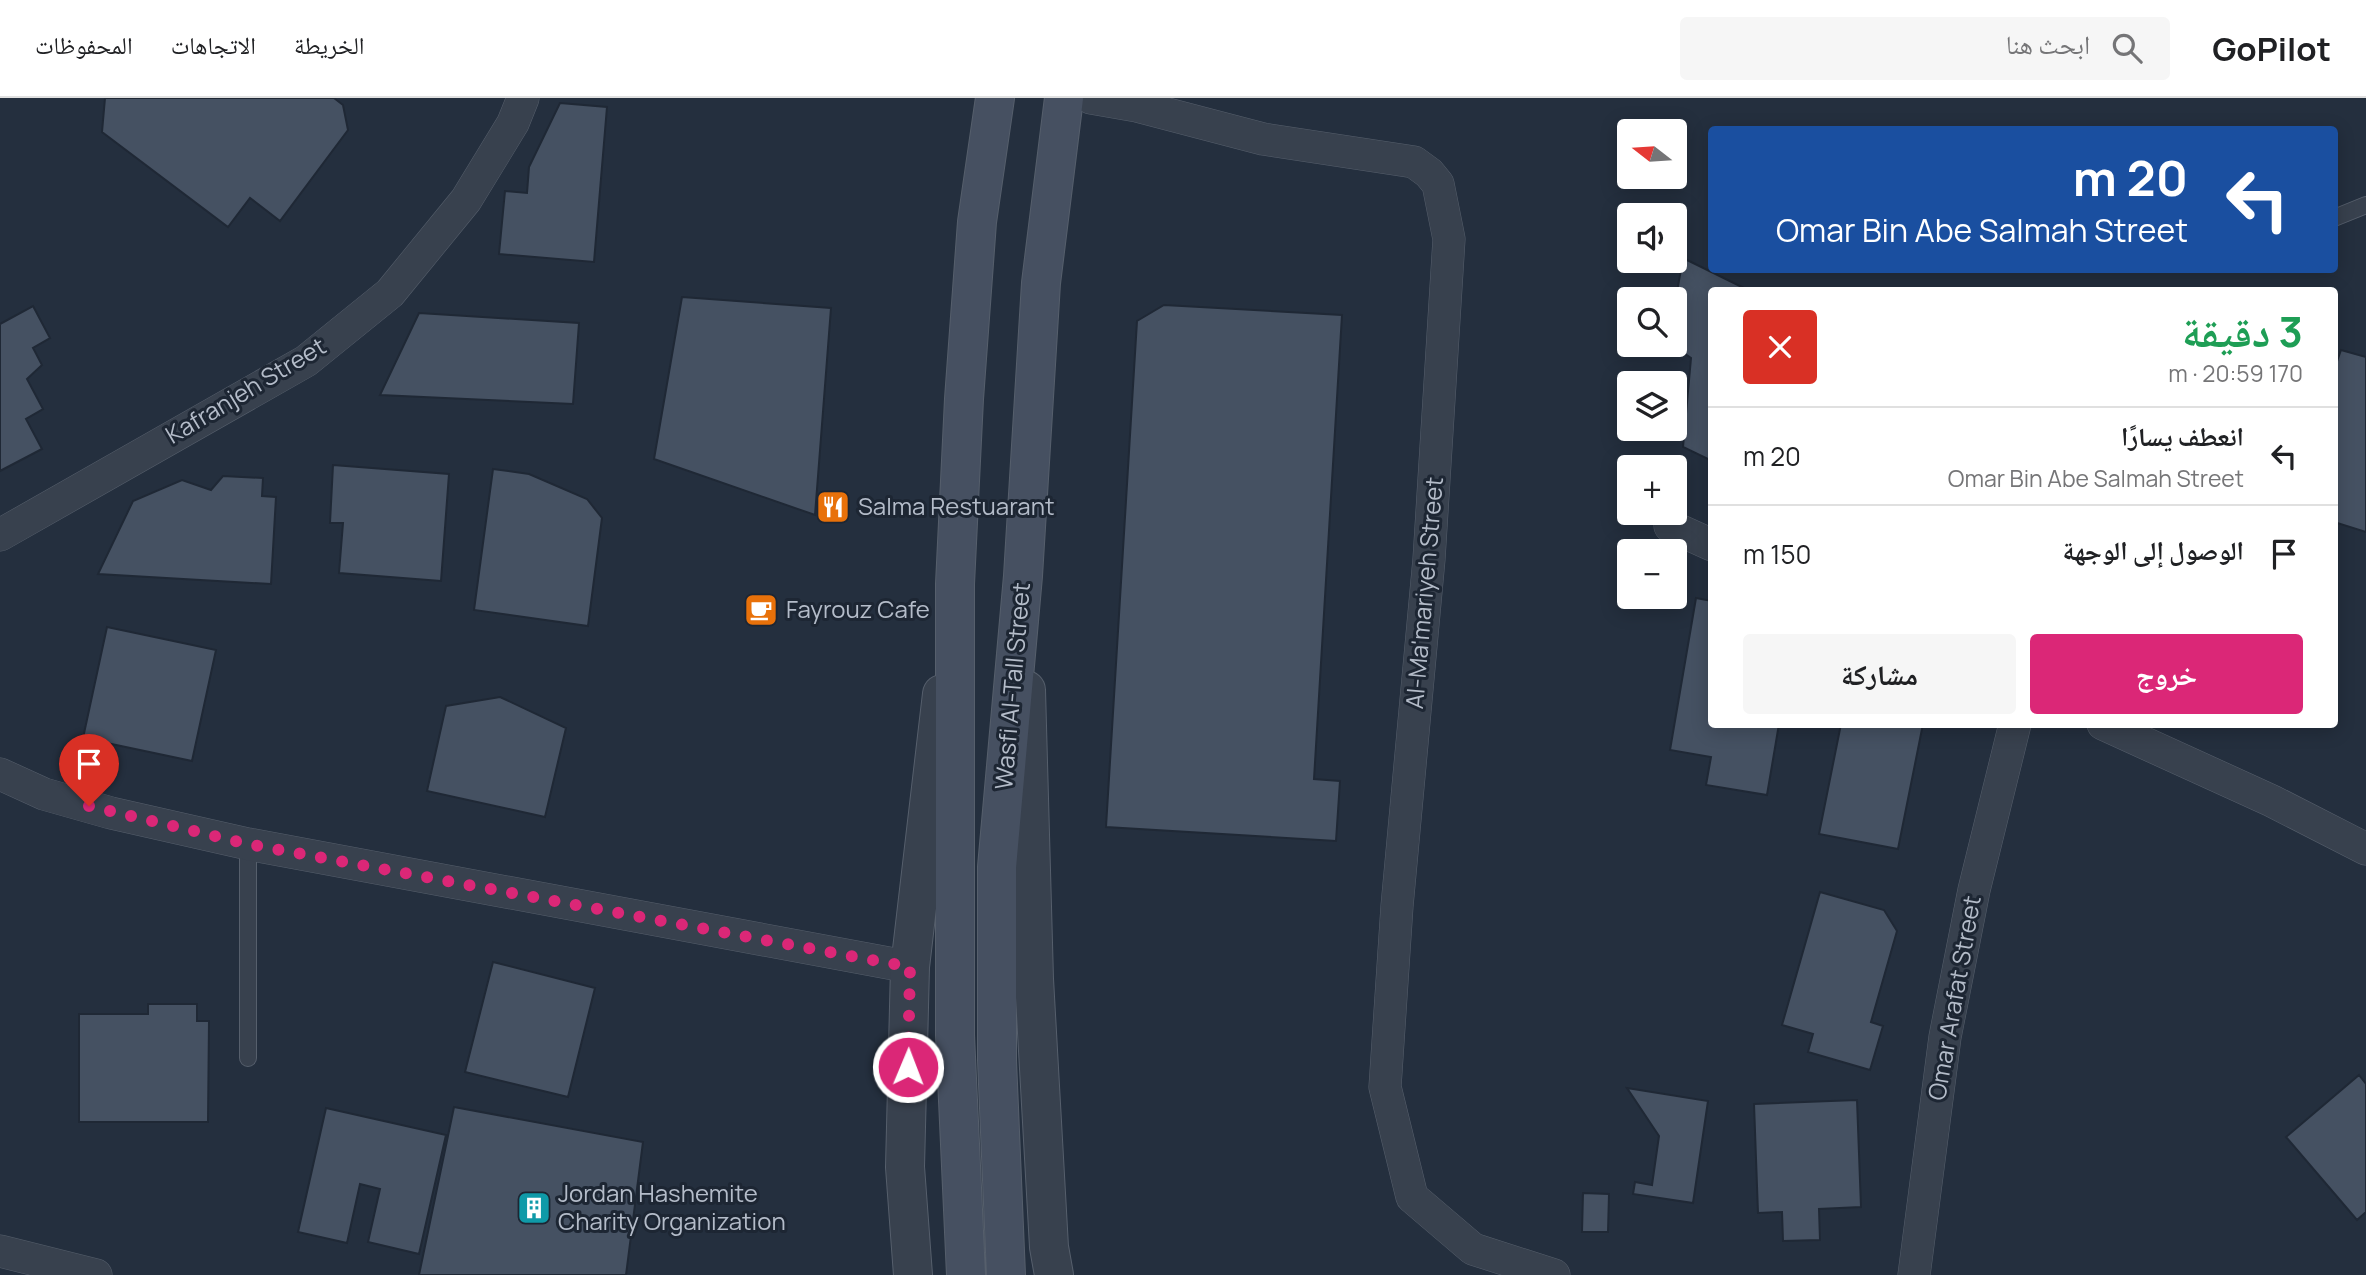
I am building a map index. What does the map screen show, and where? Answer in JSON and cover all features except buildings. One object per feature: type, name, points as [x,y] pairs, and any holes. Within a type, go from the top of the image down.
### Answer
[{"type":"main road","name":"Wasfi Al-Tall Street","points":[[967,1275],[955,1035],[955,584],[964,399],[977,222],[995,98]]},
{"type":"main road","name":"Wasfi Al-Tall Street","points":[[1006,1275],[997,1059],[996,867],[1023,576],[1041,283],[1064,98]]},
{"type":"street","name":"Kafranjeh Street","points":[[0,535],[306,361],[390,293],[466,200],[513,123],[523,98]]},
{"type":"street","name":"Al-Ma'mariyeh Street","points":[[1091,98],[1137,106],[1263,139],[1414,162],[1438,184],[1449,239],[1429,559],[1397,906],[1385,1087],[1412,1197],[1473,1249],[1553,1275]]},
{"type":"street","points":[[1670,526],[1708,543]]},
{"type":"street","points":[[1023,576],[1034,979],[1049,1247],[1054,1275]]},
{"type":"street","points":[[913,1275],[905,1167],[910,967],[955,584]]},
{"type":"street","name":"Omar Arafat Street","points":[[1914,1275],[1945,1037],[1974,890],[2014,728]]},
{"type":"street","points":[[2112,728],[2272,801],[2366,849]]},
{"type":"street","points":[[0,774],[44,794],[111,813],[248,844],[910,967]]},
{"type":"street","points":[[0,1251],[96,1275]]},
{"type":"lane","points":[[2338,216],[2366,205]]},
{"type":"lane","points":[[248,844],[248,1058]]},
{"type":"place","name":"Salma Restuarant","points":[[833,507]]},
{"type":"place","name":"Fayrouz Cafe","points":[[761,610]]},
{"type":"place","name":"Jordan Hashemite Charity Organization","points":[[534,1208]]},
{"type":"route","points":[[89,806],[248,844],[910,967],[908,1067]]}]
